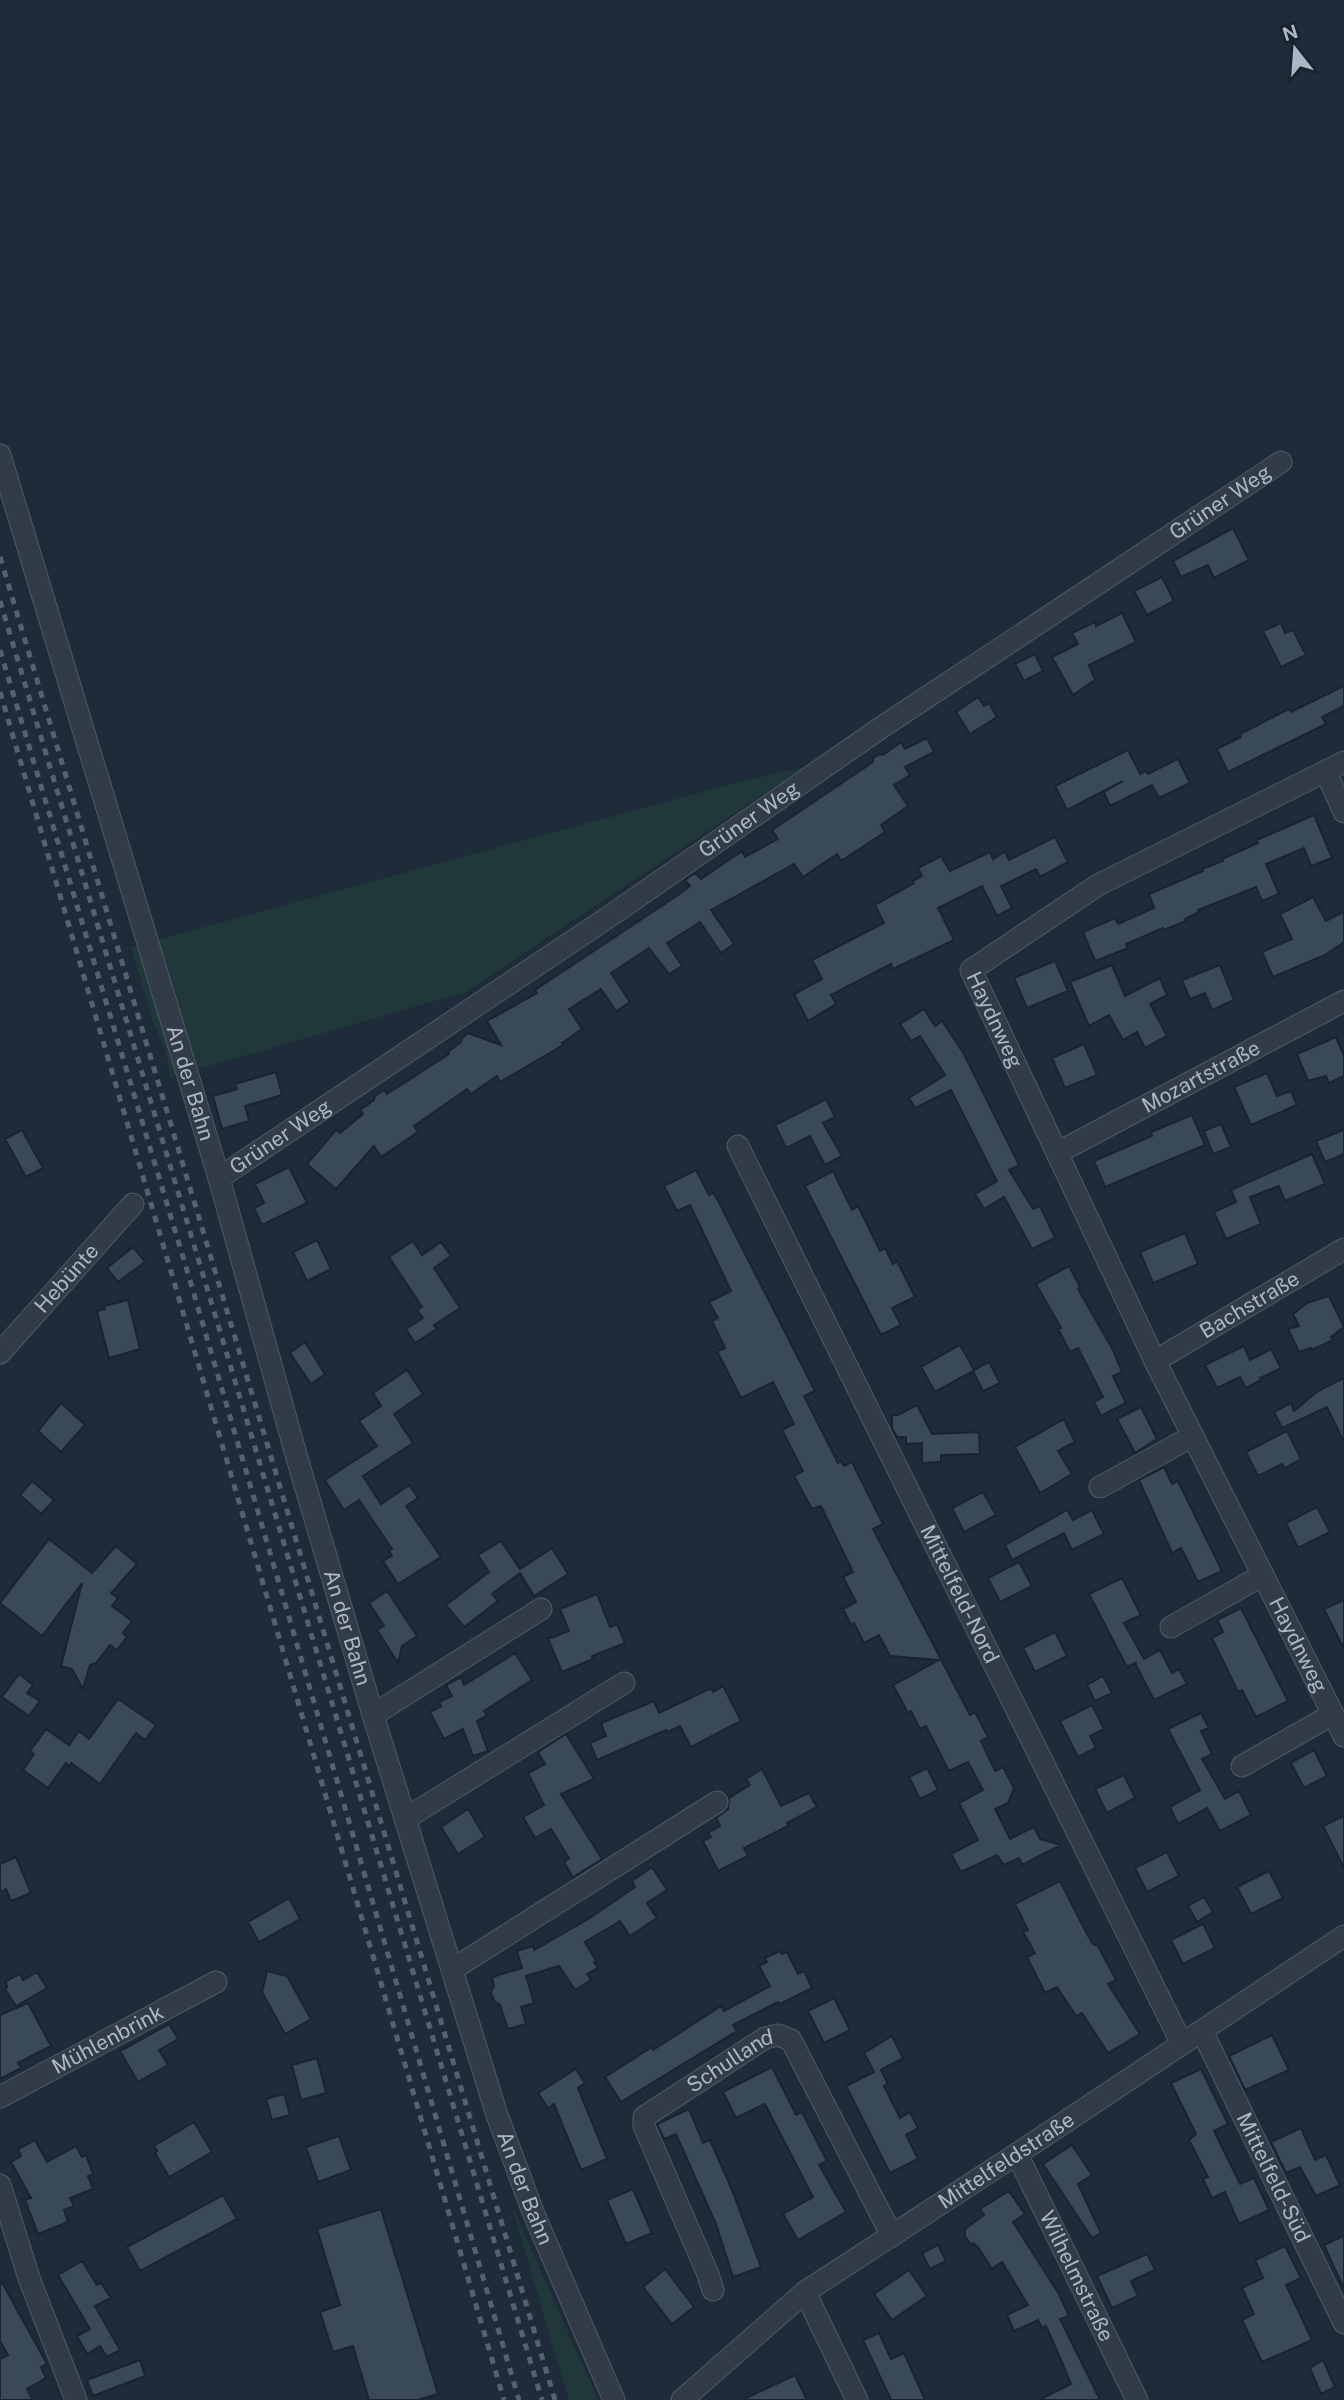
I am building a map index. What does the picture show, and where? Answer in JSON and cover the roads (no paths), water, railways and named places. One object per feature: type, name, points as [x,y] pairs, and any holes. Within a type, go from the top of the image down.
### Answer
[{"type":"street","name":"An der Bahn","points":[[0,455],[219,1178],[297,1458],[373,1715],[496,2115],[533,2212],[614,2400]]},
{"type":"street","name":"Grüner Weg","points":[[219,1178],[613,914],[879,729],[1281,462]]},
{"type":"street","name":"Haydnweg","points":[[1344,812],[1335,767],[1098,885],[971,971],[1155,1361],[1344,1736]]},
{"type":"street","name":"Mozartstraße","points":[[1057,1153],[1344,1001]]},
{"type":"street","name":"Mittelfeld-Nord","points":[[737,1146],[1182,2044]]},
{"type":"street","name":"Hebünte","points":[[0,1353],[133,1204]]},
{"type":"street","name":"Bachstraße","points":[[1155,1361],[1342,1255]]},
{"type":"street","points":[[1100,1487],[1193,1436]]},
{"type":"street","name":"Haydnweg","points":[[1171,1627],[1263,1575]]},
{"type":"street","name":"An der Bahn","points":[[373,1715],[541,1609]]},
{"type":"street","points":[[405,1819],[624,1683]]},
{"type":"street","name":"Haydnweg","points":[[1242,1766],[1333,1714]]},
{"type":"street","points":[[453,1969],[717,1802]]},
{"type":"street","name":"Mittelfeldstraße","points":[[682,2400],[805,2292],[1344,1936]]},
{"type":"street","name":"Mühlenbrink","points":[[0,2097],[216,1982]]},
{"type":"street","name":"Mittelfeld-Süd","points":[[1202,2031],[1344,2323]]},
{"type":"street","name":"Schulland","points":[[712,2290],[707,2272],[644,2126],[644,2117],[765,2038],[778,2035],[791,2039],[892,2236]]},
{"type":"street","name":"Wilhelmstraße","points":[[1017,2154],[1137,2400]]},
{"type":"street","points":[[0,2185],[29,2278],[76,2400]]},
{"type":"street","points":[[805,2292],[857,2400]]},
{"type":"railway","points":[[0,557],[555,2400]]},
{"type":"railway","points":[[0,601],[542,2400]]},
{"type":"railway","points":[[0,650],[189,1277],[519,2400]]},
{"type":"railway","points":[[0,692],[504,2400]]}]
